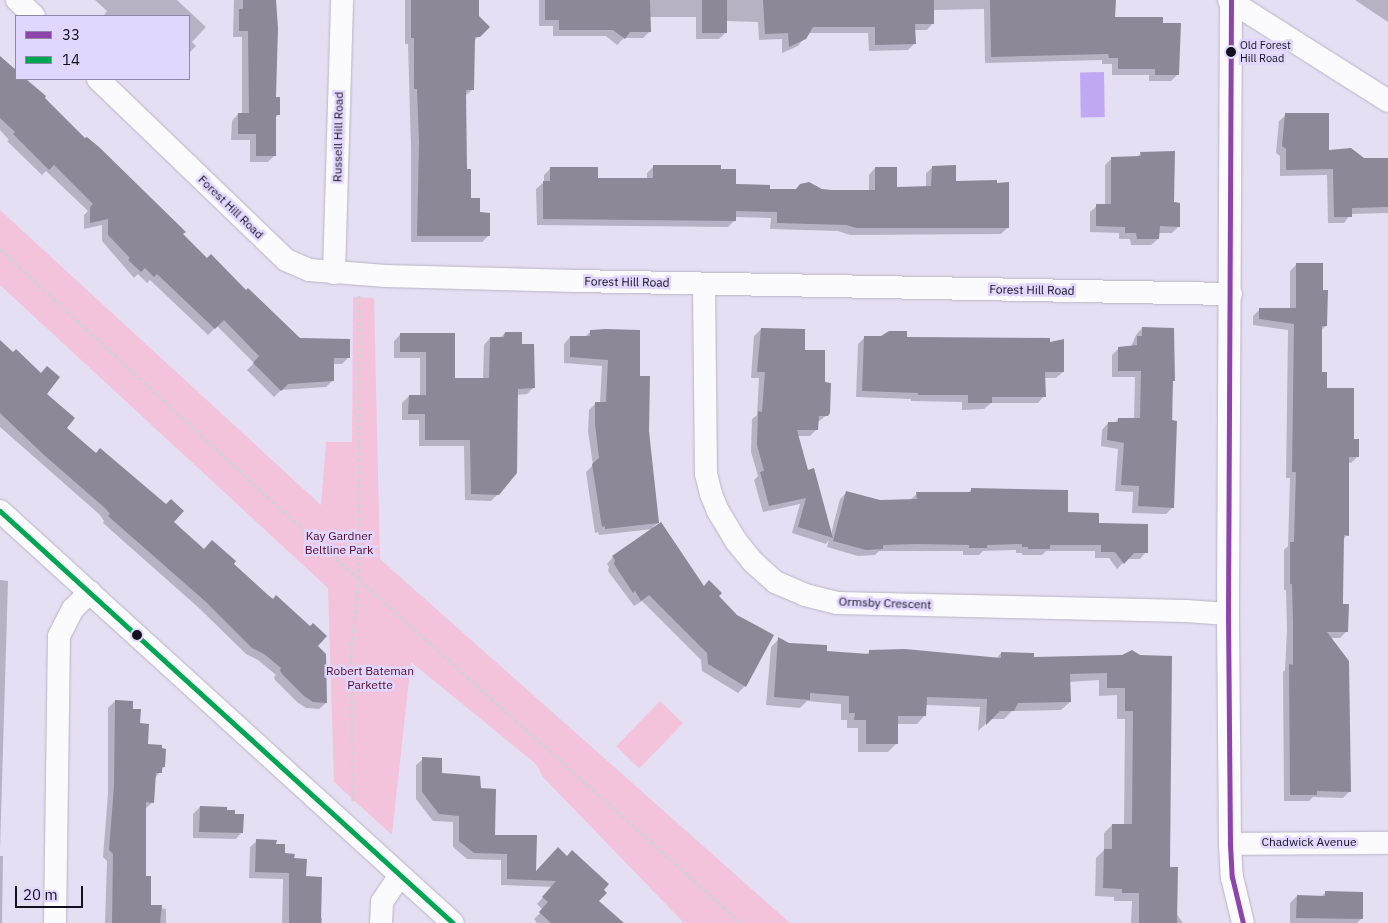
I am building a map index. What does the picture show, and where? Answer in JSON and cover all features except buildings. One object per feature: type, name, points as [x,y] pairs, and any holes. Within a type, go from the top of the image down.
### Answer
[{"type":"street","points":[[17,0],[33,15]]},
{"type":"street","name":"Russell Hill Road","points":[[334,273],[342,0]]},
{"type":"street","points":[[1230,0],[1388,100]]},
{"type":"street","points":[[1230,0],[1231,294],[1228,614],[1230,844],[1232,877],[1242,923]]},
{"type":"street","name":"Forest Hill Road","points":[[99,80],[286,260],[309,270],[359,275],[704,284],[1231,294]]},
{"type":"street","name":"Ormsby Crescent","points":[[704,284],[708,481],[718,512],[736,541],[753,562],[775,582],[805,595],[837,603],[1186,611],[1228,614]]},
{"type":"street","points":[[0,511],[453,923]]},
{"type":"street","points":[[55,923],[60,636],[73,609],[90,592]]},
{"type":"street","name":"Chadwick Avenue","points":[[1230,844],[1388,843]]},
{"type":"street","points":[[381,923],[382,902],[400,875]]},
{"type":"path","points":[[0,249],[359,579],[741,923]]},
{"type":"path","points":[[339,819],[353,803],[351,652],[359,579],[359,275]]},
{"type":"green space","name":"Kay Gardner Beltline Park","points":[[0,210],[321,505],[326,442],[352,442],[353,297],[374,298],[380,559],[790,923],[684,923],[543,777],[536,764],[411,662],[392,835],[334,782],[328,588],[0,285]]},
{"type":"green space","points":[[660,701],[683,723],[639,769],[616,746]]},
{"type":"shaded area","points":[[1080,72],[1104,72],[1105,117],[1081,117]]},
{"type":"transit line","name":"33","points":[[1231,0],[1228,614],[1230,844],[1232,877],[1243,923]]},
{"type":"transit line","name":"14","points":[[0,511],[453,923]]},
{"type":"place","name":"Old Forest Hill Road","points":[[1231,52]]},
{"type":"park label","name":"Robert Bateman Parkette","points":[[370,678]]}]
